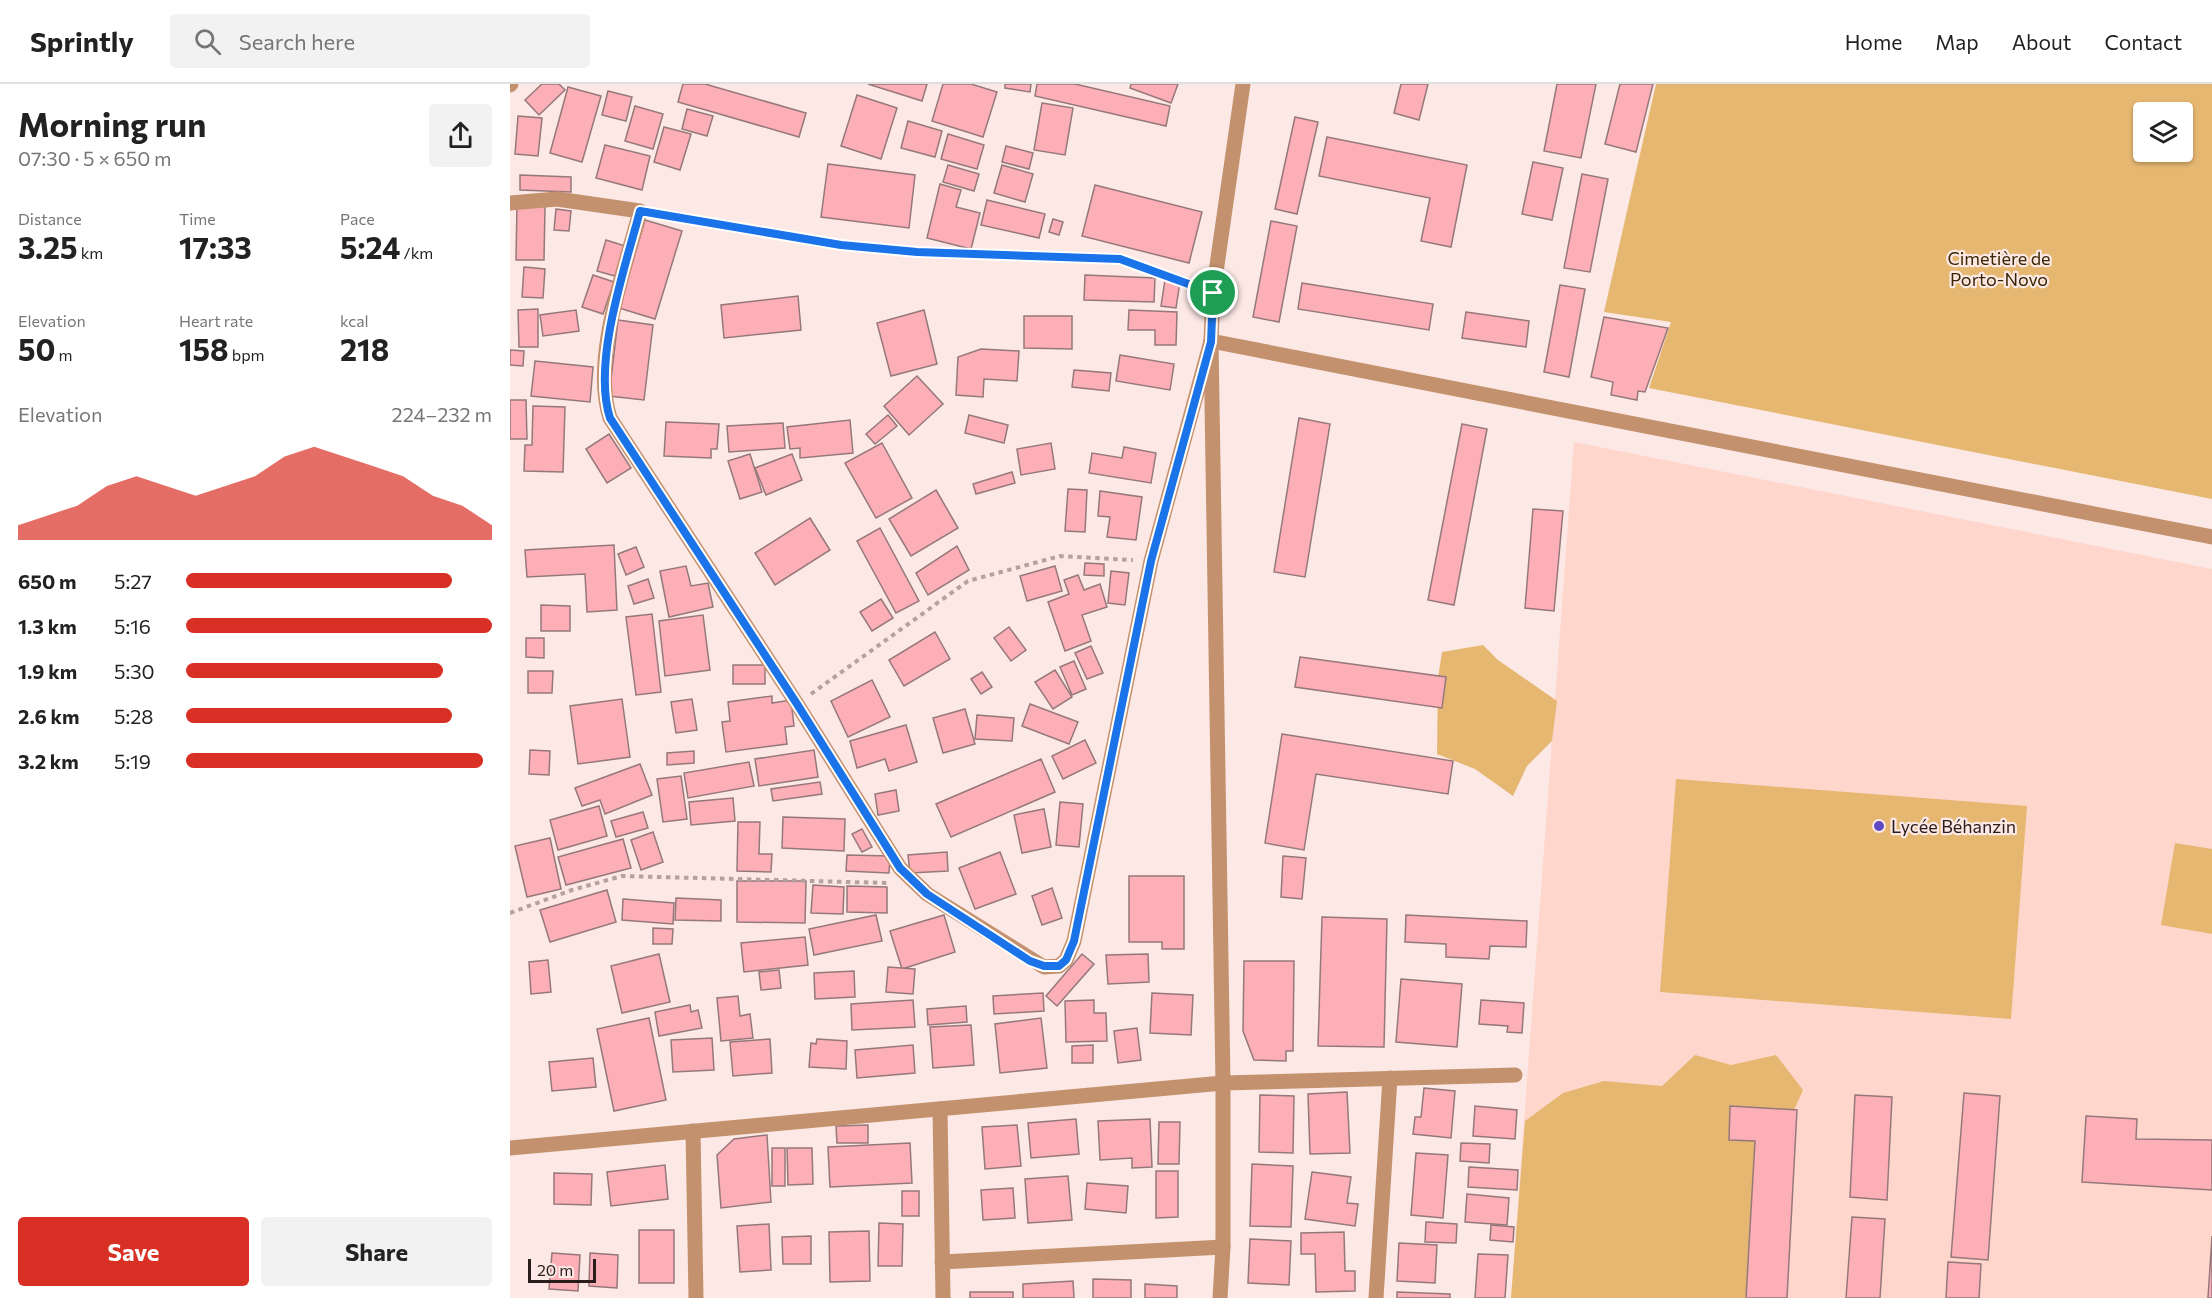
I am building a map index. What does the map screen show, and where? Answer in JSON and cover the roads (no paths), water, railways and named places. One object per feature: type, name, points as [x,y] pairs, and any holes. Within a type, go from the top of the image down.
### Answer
[{"type":"street","points":[[1220,1298],[1223,1247],[1223,1083],[1211,342],[1213,293],[1243,84]]},
{"type":"street","points":[[510,203],[557,199],[640,211],[612,317],[606,365],[605,404],[617,430],[797,704],[889,852],[912,883],[1030,961],[1044,966],[1059,966],[1066,960],[1074,941],[1151,561],[1211,342]]},
{"type":"street","points":[[1211,342],[2212,537]]},
{"type":"street","points":[[510,1148],[1223,1083],[1515,1075]]},
{"type":"street","points":[[1376,1298],[1390,1078]]},
{"type":"street","points":[[940,1109],[943,1298]]},
{"type":"street","points":[[693,1131],[696,1298]]},
{"type":"street","points":[[942,1262],[1223,1247]]},
{"type":"place","name":"Lycée Béhanzin","points":[[1879,826]]},
{"type":"park label","name":"Cimetière de Porto-Novo","points":[[1999,268]]}]
